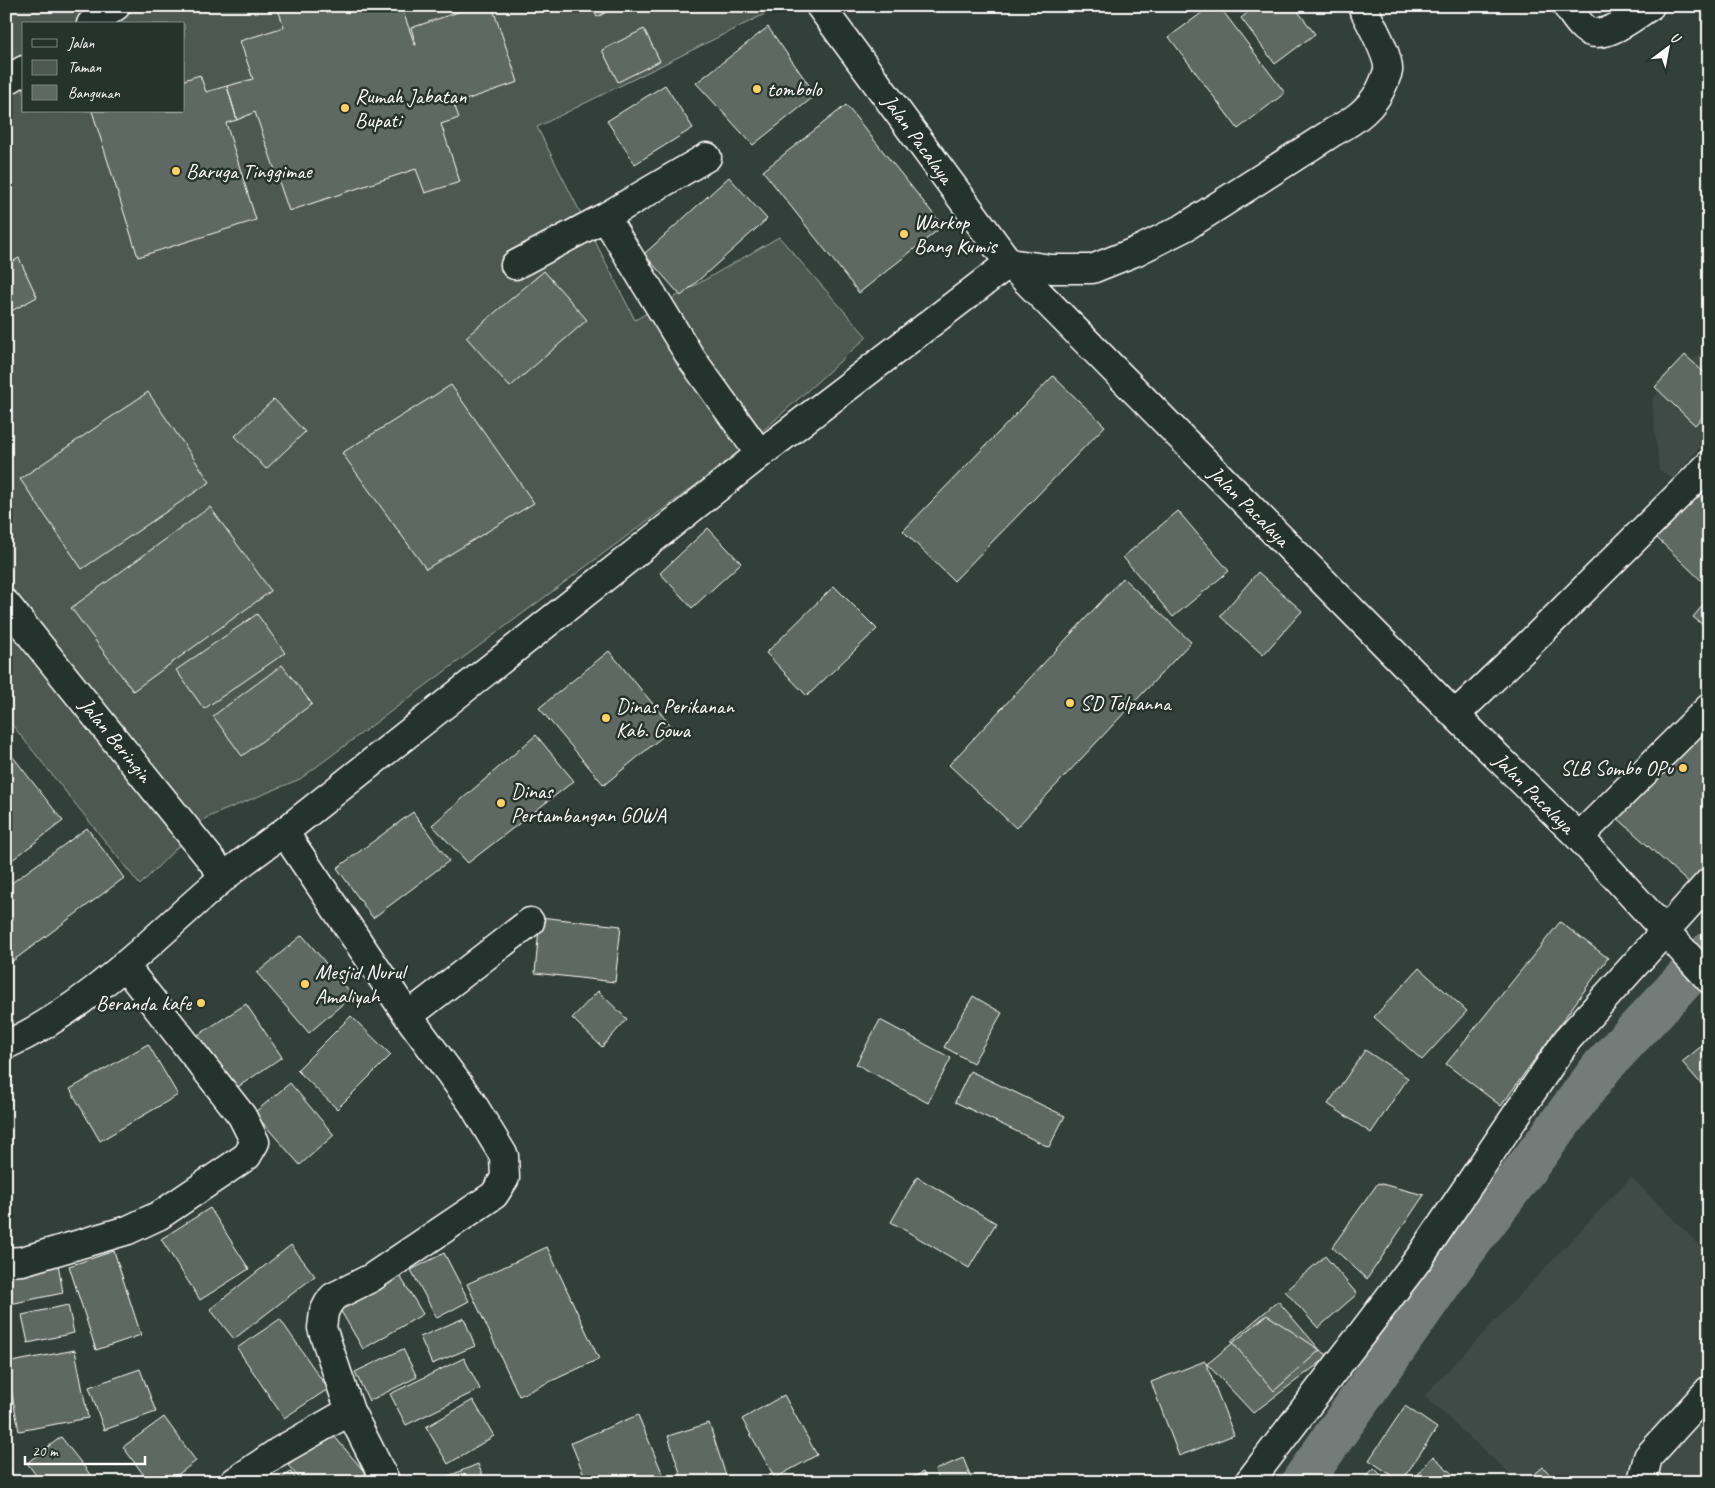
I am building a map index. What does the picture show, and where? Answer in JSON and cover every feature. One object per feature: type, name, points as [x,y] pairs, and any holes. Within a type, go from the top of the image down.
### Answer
[{"type":"street","points":[[94,22],[116,6]]},
{"type":"street","name":"Jalan Pacalaya","points":[[820,6],[1009,263],[1454,715],[1579,837],[1709,979]]},
{"type":"street","points":[[6,1045],[28,1035],[94,991],[225,876],[284,832],[760,454],[1009,263],[1052,269],[1092,268],[1137,251],[1185,227],[1333,132],[1355,120],[1380,93],[1388,70],[1382,48],[1362,6]]},
{"type":"street","points":[[1567,6],[1585,29],[1596,34],[1607,32],[1650,6]]},
{"type":"street","points":[[6,81],[22,71]]},
{"type":"street","points":[[515,265],[605,217],[707,157]]},
{"type":"street","points":[[605,217],[691,358],[760,454]]},
{"type":"street","points":[[1454,715],[1533,640],[1709,465]]},
{"type":"street","name":"Jalan Beringin","points":[[6,604],[225,876]]},
{"type":"street","points":[[1579,837],[1709,708]]},
{"type":"street","points":[[284,832],[408,1016],[472,1103],[504,1156],[505,1178],[494,1194],[371,1278],[334,1297],[324,1312],[322,1328],[350,1411],[386,1482]]},
{"type":"street","points":[[1249,1482],[1420,1257],[1567,1040],[1709,882]]},
{"type":"street","points":[[408,1016],[530,922]]},
{"type":"street","points":[[6,1262],[22,1261],[128,1230],[160,1215],[247,1156],[255,1142],[242,1116],[124,965]]},
{"type":"street","points":[[1644,1482],[1643,1477],[1648,1457],[1709,1390]]},
{"type":"street","points":[[234,1482],[278,1452],[350,1411]]},
{"type":"shaded area","points":[[1709,345],[1709,437],[1673,478],[1659,470],[1652,399]]},
{"type":"shaded area","points":[[1631,1177],[1709,1255],[1709,1482],[1519,1482],[1424,1396]]},
{"type":"green space","points":[[6,6],[781,6],[537,127],[635,320],[779,237],[867,337],[736,455],[300,779],[206,818],[140,885],[6,717]]},
{"type":"building","name":"Rumah Jabatan Bupati","points":[[277,6],[317,6],[318,9],[325,6],[360,6],[362,12],[379,6],[401,6],[416,45],[411,28],[476,6],[492,6],[518,82],[454,104],[459,118],[441,124],[460,182],[425,193],[416,169],[289,211],[255,112],[237,120],[227,86],[253,79],[240,41],[284,27]]},
{"type":"building","points":[[591,6],[618,6],[597,17]]},
{"type":"building","points":[[1211,6],[1219,6],[1285,93],[1238,129],[1169,37]]},
{"type":"building","points":[[1256,6],[1294,6],[1315,34],[1275,64],[1241,18]]},
{"type":"building","name":"tombolo","points":[[768,27],[816,95],[753,145],[696,83]]},
{"type":"building","points":[[644,29],[660,61],[618,82],[602,50]]},
{"type":"building","name":"Baruga Tinggimae","points":[[200,75],[206,92],[227,86],[237,120],[226,123],[256,220],[138,257],[92,112],[185,112],[185,80]]},
{"type":"building","points":[[665,85],[693,128],[635,164],[607,121]]},
{"type":"building","points":[[846,105],[943,226],[859,293],[763,171]]},
{"type":"building","points":[[729,177],[767,219],[681,296],[644,254]]},
{"type":"building","points":[[19,258],[37,297],[6,314],[6,265]]},
{"type":"building","points":[[544,271],[587,320],[510,387],[466,337]]},
{"type":"building","points":[[1685,355],[1709,377],[1709,410],[1695,425],[1655,387]]},
{"type":"building","points":[[1053,376],[1105,426],[954,581],[903,531]]},
{"type":"building","points":[[451,385],[534,503],[426,569],[342,453]]},
{"type":"building","points":[[148,392],[210,482],[82,569],[20,479]]},
{"type":"building","points":[[274,399],[305,432],[266,469],[235,436]]},
{"type":"building","points":[[1698,495],[1709,505],[1709,584],[1707,586],[1657,538]]},
{"type":"building","points":[[210,507],[271,591],[133,691],[71,608]]},
{"type":"building","points":[[1178,511],[1229,571],[1173,617],[1123,557]]},
{"type":"building","points":[[708,528],[741,563],[692,608],[660,573]]},
{"type":"building","points":[[1258,572],[1302,611],[1263,655],[1220,616]]},
{"type":"building","name":"SD Tolpanna","points":[[1123,578],[1191,642],[1016,828],[949,765]]},
{"type":"building","points":[[834,586],[877,629],[807,696],[766,653]]},
{"type":"building","points":[[1709,598],[1709,630],[1693,617]]},
{"type":"building","points":[[257,614],[285,653],[204,709],[176,670]]},
{"type":"building","name":"Dinas Perikanan Kab. Gowa","points":[[609,651],[673,728],[604,785],[539,708]]},
{"type":"building","points":[[282,665],[312,704],[242,756],[213,716]]},
{"type":"building","name":"SLB Sombo OPu","points":[[1709,722],[1709,870],[1694,888],[1613,814]]},
{"type":"building","name":"Dinas Pertambangan GOWA","points":[[536,735],[574,781],[468,863],[432,825]]},
{"type":"building","points":[[6,748],[63,821],[7,864],[6,863]]},
{"type":"building","points":[[413,812],[449,861],[373,918],[337,868]]},
{"type":"building","points":[[87,828],[124,878],[6,966],[6,887]]},
{"type":"building","points":[[540,917],[621,926],[615,982],[535,973]]},
{"type":"building","points":[[1560,922],[1608,958],[1501,1106],[1446,1064]]},
{"type":"building","name":"Mesjid Nurul Amaliyah","points":[[302,935],[353,995],[309,1033],[257,973]]},
{"type":"building","points":[[1419,968],[1467,1011],[1422,1060],[1374,1017]]},
{"type":"building","points":[[598,991],[627,1019],[602,1047],[572,1018]]},
{"type":"building","points":[[973,996],[1002,1013],[973,1063],[944,1047]]},
{"type":"building","points":[[246,1004],[282,1057],[232,1091],[195,1037]]},
{"type":"building","points":[[351,1016],[391,1055],[337,1109],[297,1070]]},
{"type":"building","points":[[880,1020],[951,1058],[928,1103],[856,1064]]},
{"type":"building","points":[[1709,1040],[1709,1093],[1682,1062]]},
{"type":"building","points":[[148,1044],[178,1095],[100,1141],[70,1089]]},
{"type":"building","points":[[1365,1050],[1408,1078],[1371,1133],[1328,1104]]},
{"type":"building","points":[[970,1071],[1065,1116],[1049,1147],[955,1102]]},
{"type":"building","points":[[290,1083],[334,1135],[300,1165],[254,1113]]},
{"type":"building","points":[[917,1177],[996,1223],[969,1268],[891,1222]]},
{"type":"building","points":[[1378,1183],[1424,1195],[1367,1279],[1332,1247]]},
{"type":"building","points":[[210,1208],[249,1269],[200,1300],[161,1239]]},
{"type":"building","points":[[291,1245],[315,1276],[234,1339],[210,1309]]},
{"type":"building","points":[[547,1247],[599,1359],[519,1396],[467,1284]]},
{"type":"building","points":[[114,1251],[141,1335],[96,1350],[69,1266]]},
{"type":"building","points":[[444,1253],[469,1301],[437,1318],[411,1270]]},
{"type":"building","points":[[1325,1256],[1357,1294],[1318,1328],[1285,1291]]},
{"type":"building","points":[[58,1264],[63,1293],[10,1304],[6,1286],[6,1275]]},
{"type":"building","points":[[397,1271],[423,1314],[363,1349],[338,1306]]},
{"type":"building","points":[[1278,1301],[1320,1350],[1274,1391],[1231,1341]]},
{"type":"building","points":[[68,1305],[74,1333],[28,1343],[22,1315]]},
{"type":"building","points":[[1267,1315],[1329,1356],[1253,1413],[1207,1364]]},
{"type":"building","points":[[464,1318],[475,1346],[432,1364],[420,1337]]},
{"type":"building","points":[[280,1319],[328,1389],[284,1418],[237,1348]]},
{"type":"building","points":[[403,1349],[417,1377],[369,1401],[355,1372]]},
{"type":"building","points":[[75,1350],[88,1418],[19,1431],[6,1363]]},
{"type":"building","points":[[464,1358],[480,1389],[406,1425],[390,1394]]},
{"type":"building","points":[[1205,1361],[1234,1435],[1179,1456],[1151,1382]]},
{"type":"building","points":[[140,1369],[156,1412],[104,1430],[89,1387]]},
{"type":"building","points":[[784,1395],[817,1455],[775,1478],[742,1419]]},
{"type":"building","points":[[473,1400],[494,1436],[448,1464],[426,1427]]},
{"type":"building","points":[[1405,1406],[1437,1428],[1401,1482],[1369,1460]]},
{"type":"building","points":[[638,1415],[666,1482],[587,1482],[571,1443]]},
{"type":"building","points":[[164,1417],[196,1461],[168,1482],[149,1482],[123,1447]]},
{"type":"building","points":[[709,1423],[728,1482],[683,1482],[668,1436]]},
{"type":"building","points":[[329,1430],[373,1482],[302,1482],[288,1465]]},
{"type":"building","points":[[61,1437],[96,1482],[41,1482],[27,1463]]},
{"type":"building","points":[[6,1450],[8,1450],[13,1482],[6,1482]]},
{"type":"building","points":[[1433,1456],[1461,1482],[1410,1482]]},
{"type":"building","points":[[963,1458],[973,1482],[940,1482],[935,1470]]},
{"type":"building","points":[[478,1464],[485,1482],[434,1482]]},
{"type":"building","points":[[1543,1467],[1557,1482],[1526,1482]]},
{"type":"building","points":[[1374,1468],[1388,1482],[1361,1482]]},
{"type":"building","points":[[291,1472],[298,1482],[275,1482]]},
{"type":"building","points":[[923,1472],[928,1482],[904,1482]]},
{"type":"waterway","points":[[1302,1482],[1452,1267],[1602,1067],[1709,953]]},
{"type":"place","name":"tombolo","points":[[757,89]]},
{"type":"place","name":"Rumah Jabatan Bupati","points":[[345,108]]},
{"type":"place","name":"Baruga Tinggimae","points":[[176,171]]},
{"type":"place","name":"Warkop Bang Kumis","points":[[904,234]]},
{"type":"place","name":"SD Tolpanna","points":[[1070,703]]},
{"type":"place","name":"Dinas Perikanan Kab. Gowa","points":[[606,718]]},
{"type":"place","name":"SLB Sombo OPu","points":[[1683,768]]},
{"type":"place","name":"Dinas Pertambangan GOWA","points":[[501,803]]},
{"type":"place","name":"Mesjid Nurul Amaliyah","points":[[305,984]]},
{"type":"place","name":"Beranda kafe","points":[[201,1003]]}]
